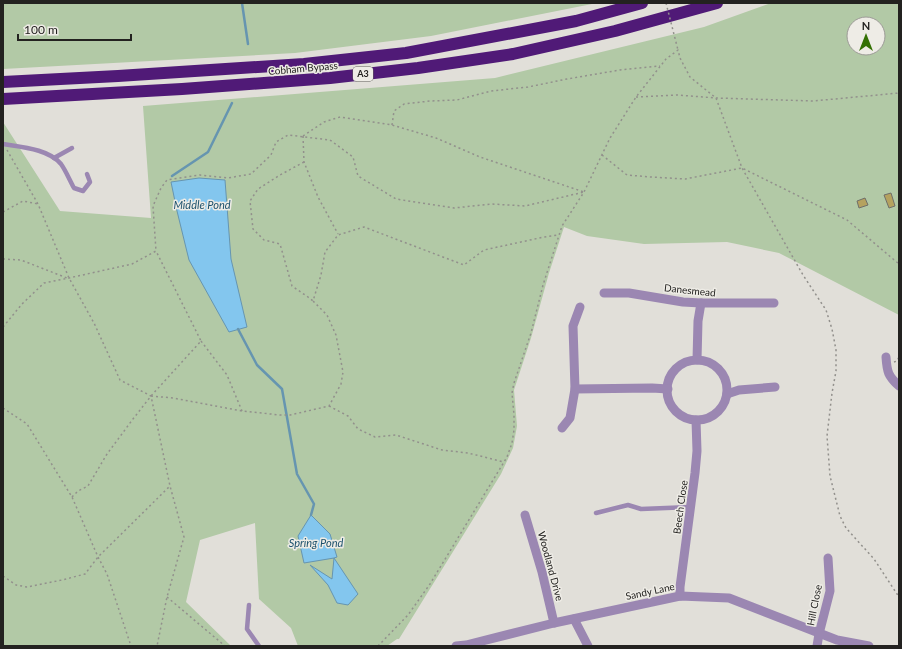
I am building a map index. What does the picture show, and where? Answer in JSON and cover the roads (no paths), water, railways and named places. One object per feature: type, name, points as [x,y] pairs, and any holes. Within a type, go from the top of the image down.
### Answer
[{"type":"highway","name":"Cobham Bypass","points":[[3,82],[304,64],[406,53],[576,21],[642,3]]},
{"type":"highway","name":"Cobham Bypass","points":[[3,99],[307,80],[418,68],[513,54],[615,31],[717,3]]},
{"type":"street","name":"Danesmead","points":[[604,293],[629,293],[683,302],[774,304]]},
{"type":"street","points":[[697,360],[698,321],[701,303]]},
{"type":"street","points":[[562,428],[570,418],[575,389],[573,326],[580,307]]},
{"type":"street","points":[[886,357],[883,368],[887,371],[892,380],[899,386]]},
{"type":"street","points":[[702,360],[717,367],[723,375],[727,394],[724,404],[720,409],[708,418],[696,420],[686,418],[679,414],[672,406],[668,397],[668,389],[668,382],[674,370],[686,362],[702,360]]},
{"type":"street","points":[[727,394],[739,390],[775,388]]},
{"type":"street","points":[[575,389],[668,389]]},
{"type":"street","name":"Beech Close","points":[[680,596],[697,451],[696,420]]},
{"type":"street","name":"Woodland Drive","points":[[525,514],[542,572],[554,623]]},
{"type":"street","name":"Hill Close","points":[[817,646],[830,591],[828,558]]},
{"type":"street","name":"Sandy Lane","points":[[456,646],[466,645],[554,623],[680,596],[729,598],[819,634],[837,640],[868,646]]},
{"type":"street","points":[[574,619],[588,646]]},
{"type":"lane","points":[[3,144],[27,148],[45,153],[54,158],[61,164],[74,188],[82,191],[90,182],[87,174]]},
{"type":"lane","points":[[54,158],[72,148]]},
{"type":"lane","points":[[596,513],[628,505],[641,509],[691,507]]},
{"type":"lane","points":[[249,605],[247,629],[259,646]]},
{"type":"water","name":"Middle Pond","points":[[199,178],[225,180],[231,259],[247,327],[229,332],[189,260],[171,182]]},
{"type":"water","name":"Spring Pond","points":[[311,515],[330,534],[337,557],[304,563],[298,536]]},
{"type":"water","points":[[334,558],[358,594],[348,605],[337,603],[328,585],[310,565],[332,579]]},
{"type":"waterway","points":[[242,3],[248,44]]},
{"type":"waterway","points":[[172,176],[208,152],[232,103]]},
{"type":"waterway","points":[[238,329],[257,365],[282,389],[297,474],[314,504],[311,515]]}]
